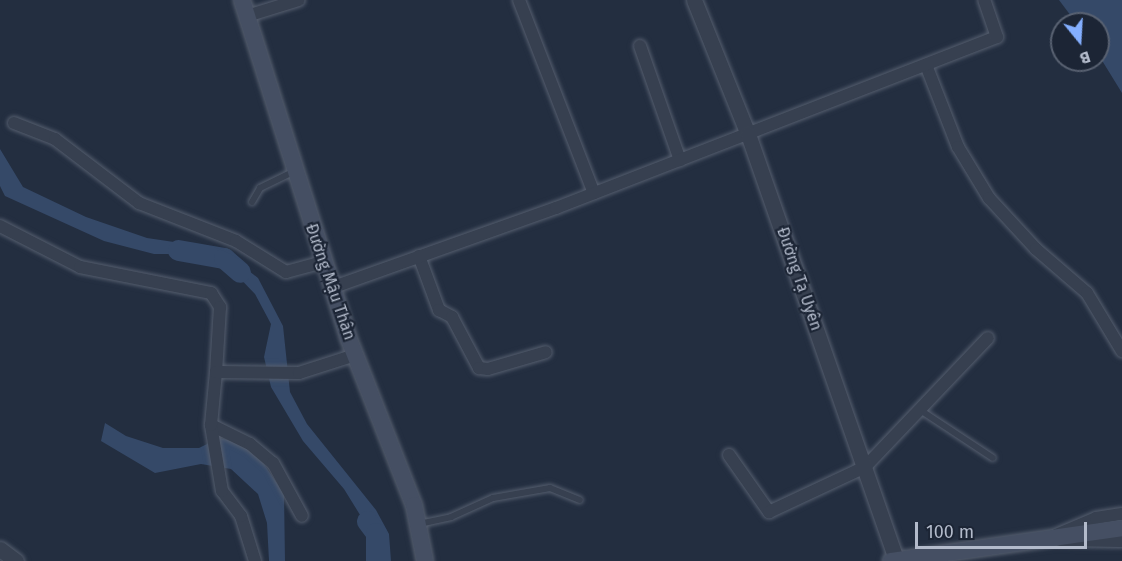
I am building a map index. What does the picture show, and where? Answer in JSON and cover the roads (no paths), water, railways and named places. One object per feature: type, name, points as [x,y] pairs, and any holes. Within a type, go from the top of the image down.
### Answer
[{"type":"main road","name":"Đường Mậu Thân","points":[[245,8],[293,172],[331,288],[419,524],[425,561]]},
{"type":"main road","points":[[891,561],[1122,528]]},
{"type":"main road","points":[[980,561],[993,547]]},
{"type":"street","points":[[245,8],[299,0]]},
{"type":"street","points":[[519,0],[594,193]]},
{"type":"street","name":"Đường Tạ Uyên","points":[[694,0],[748,134],[896,561]]},
{"type":"street","points":[[331,288],[594,193],[997,37],[984,0]]},
{"type":"street","points":[[640,46],[680,160]]},
{"type":"street","points":[[926,65],[958,147],[989,198],[1036,249],[1087,293],[1122,351]]},
{"type":"street","points":[[14,123],[55,139],[139,203],[236,242],[286,272],[323,262]]},
{"type":"street","points":[[0,226],[80,267],[211,292],[220,307],[211,425],[222,491],[241,516],[255,561]]},
{"type":"street","points":[[419,256],[439,310],[452,316],[479,368],[488,369],[546,352]]},
{"type":"street","points":[[729,455],[769,512],[865,467],[988,338]]},
{"type":"street","points":[[216,372],[299,373],[356,356]]},
{"type":"street","points":[[211,425],[250,444],[273,463],[302,516]]},
{"type":"street","points":[[1050,539],[1072,526],[1122,514]]},
{"type":"street","points":[[1050,539],[1079,543],[1122,541]]},
{"type":"street","points":[[0,549],[16,561]]},
{"type":"lane","points":[[252,202],[260,188],[293,172]]},
{"type":"lane","points":[[920,409],[993,458]]},
{"type":"lane","points":[[419,524],[451,517],[494,498],[550,488],[580,500]]},
{"type":"water","points":[[1059,0],[1122,0],[1122,93],[1109,72],[1110,12],[1068,12]]},
{"type":"water","points":[[0,149],[23,187],[86,217],[147,238],[221,249],[258,278],[283,326],[290,392],[307,424],[376,510],[389,534],[391,561],[377,561],[370,531],[344,489],[303,441],[271,387],[264,357],[271,324],[255,294],[217,256],[154,254],[104,241],[5,196],[0,186]]},
{"type":"water","points":[[105,423],[126,436],[163,448],[199,448],[219,438],[241,443],[264,464],[284,494],[285,561],[269,561],[267,523],[258,494],[231,469],[201,464],[155,473],[101,441]]},
{"type":"waterway","points":[[178,250],[224,258],[240,272]]},
{"type":"waterway","points":[[367,521],[376,533],[376,561]]}]
